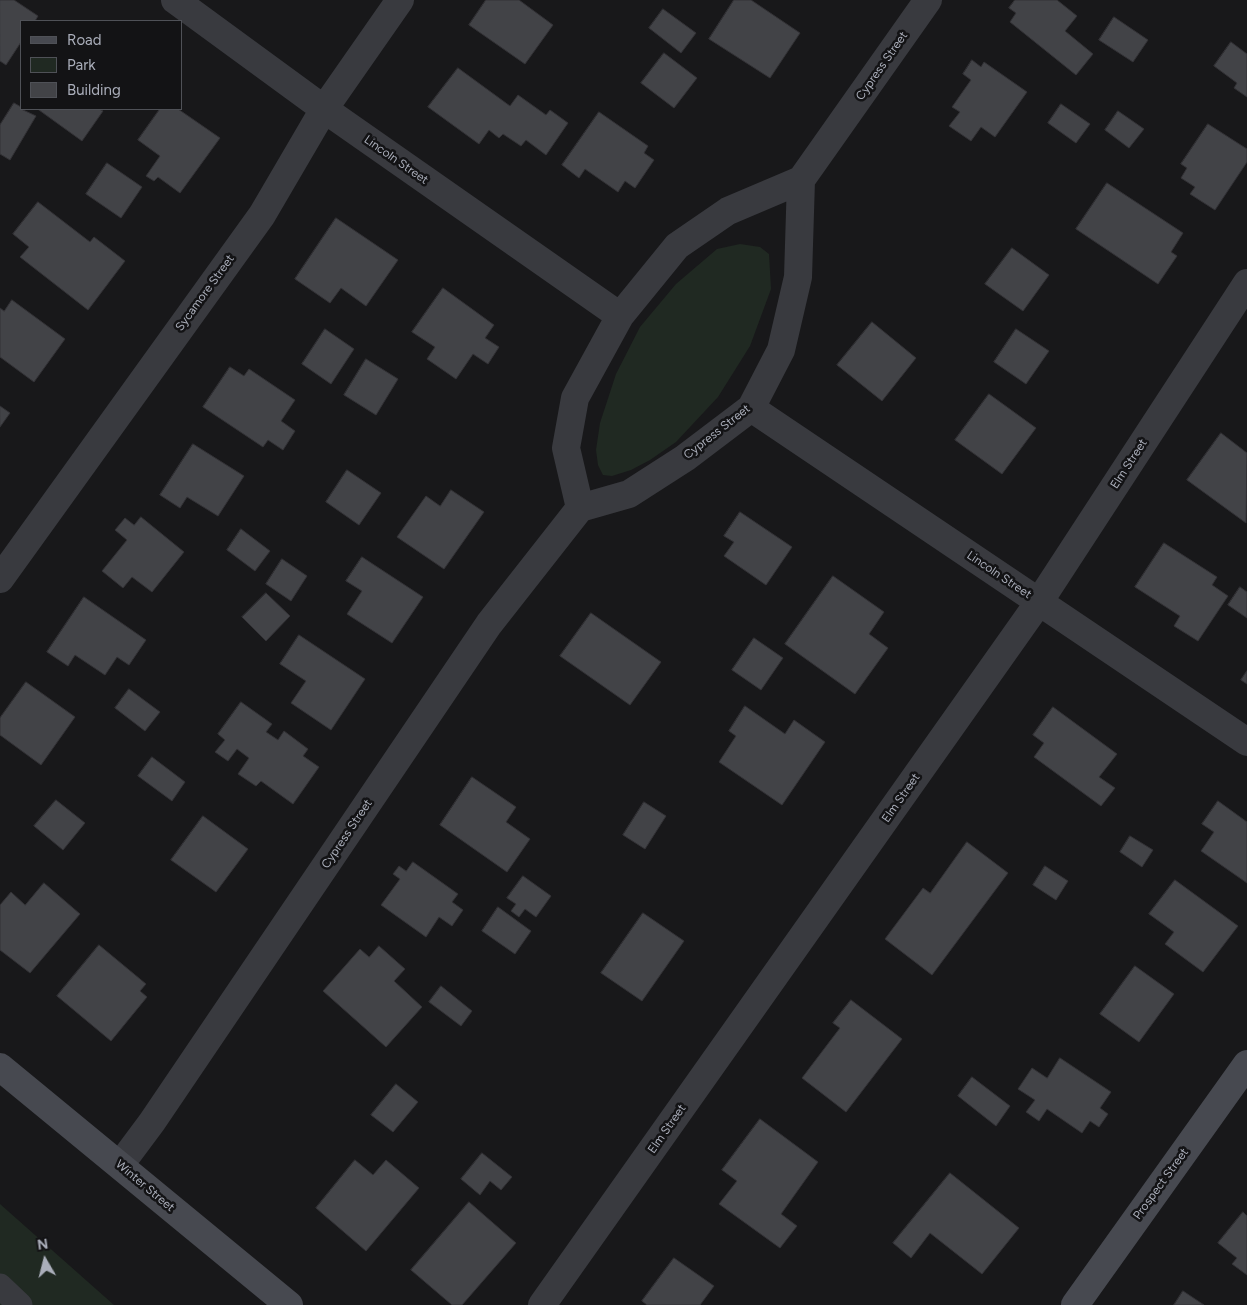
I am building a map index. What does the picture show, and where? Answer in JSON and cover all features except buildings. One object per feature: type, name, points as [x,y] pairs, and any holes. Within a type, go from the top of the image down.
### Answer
[{"type":"street","name":"Lincoln Street","points":[[175,0],[324,109],[620,316]]},
{"type":"street","name":"Sycamore Street","points":[[0,579],[262,214],[324,109],[400,0]]},
{"type":"street","name":"Cypress Street","points":[[120,1165],[152,1122],[489,624],[580,508],[629,494],[685,458],[751,408],[782,350],[798,277],[801,180],[928,0]]},
{"type":"street","points":[[580,508],[566,448],[575,398],[620,316],[677,246],[728,211],[801,180]]},
{"type":"street","name":"Elm Street","points":[[542,1305],[1039,602],[1247,283]]},
{"type":"street","name":"Lincoln Street","points":[[751,408],[1247,742]]},
{"type":"street","name":"Prospect Street","points":[[1074,1305],[1247,1064]]},
{"type":"street","name":"Winter Street","points":[[0,1067],[288,1305]]},
{"type":"lane","points":[[0,1286],[20,1305]]},
{"type":"green space","points":[[740,244],[760,247],[769,254],[771,289],[750,346],[718,397],[676,442],[650,460],[631,470],[612,476],[603,475],[598,465],[596,450],[600,423],[616,374],[640,327],[676,284],[717,249]]},
{"type":"green space","points":[[0,1204],[114,1305],[0,1305]]}]
